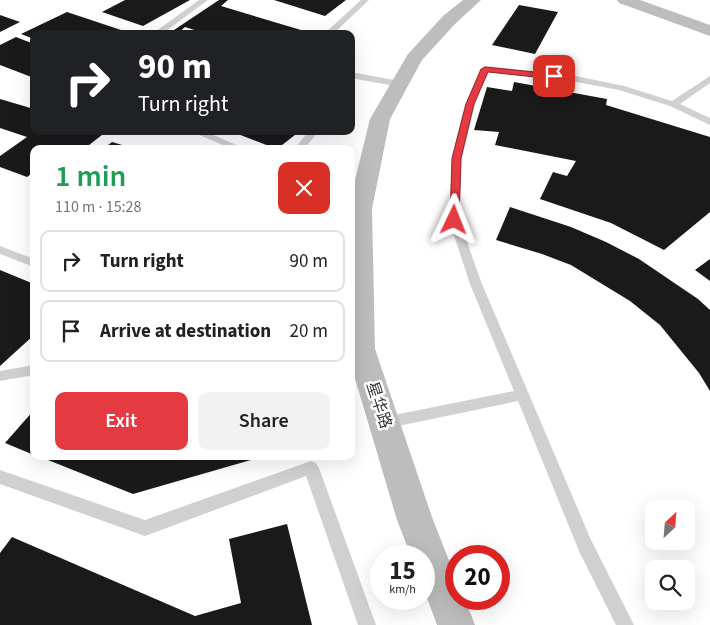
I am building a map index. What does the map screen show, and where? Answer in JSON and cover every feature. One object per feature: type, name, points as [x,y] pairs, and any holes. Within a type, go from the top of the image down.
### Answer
[{"type":"street","name":"星华路","points":[[456,625],[415,520],[361,349],[356,287],[360,209],[380,119],[414,58],[449,20],[473,0]]},
{"type":"street","points":[[625,0],[710,31]]},
{"type":"lane","points":[[162,30],[204,0]]},
{"type":"lane","points":[[332,30],[365,0]]},
{"type":"lane","points":[[625,625],[585,546],[476,284],[454,220],[457,158],[470,104],[485,69],[571,78],[621,88],[672,104],[710,122]]},
{"type":"lane","points":[[355,76],[400,84]]},
{"type":"lane","points":[[672,104],[710,79]]},
{"type":"lane","points":[[205,135],[232,145]]},
{"type":"lane","points":[[302,145],[310,135]]},
{"type":"lane","points":[[0,250],[30,261]]},
{"type":"lane","points":[[0,376],[30,371]]},
{"type":"lane","points":[[384,423],[522,394]]},
{"type":"lane","points":[[0,477],[145,528],[311,468],[367,625]]},
{"type":"building","points":[[125,0],[190,0],[143,26],[102,12]]},
{"type":"building","points":[[219,0],[228,0],[221,6],[301,30],[194,30],[185,27],[182,30],[174,30]]},
{"type":"building","points":[[274,0],[346,0],[325,16]]},
{"type":"building","points":[[519,5],[558,12],[535,54],[492,45]]},
{"type":"building","points":[[67,12],[121,30],[30,30],[30,37],[21,34]]},
{"type":"building","points":[[0,15],[20,22],[0,32]]},
{"type":"building","points":[[16,37],[30,42],[30,76],[0,65],[0,45]]},
{"type":"building","points":[[514,82],[607,99],[606,105],[710,137],[710,212],[664,250],[611,223],[540,199],[553,172],[567,176],[576,161],[495,145],[499,132],[474,130],[487,87],[512,91]]},
{"type":"building","points":[[0,99],[30,108],[30,135],[102,135],[89,145],[30,145],[30,175],[27,177],[0,167],[0,156],[27,137],[0,128]]},
{"type":"building","points":[[240,135],[295,135],[282,145],[267,145]]},
{"type":"building","points":[[112,142],[122,145],[108,145]]},
{"type":"building","points":[[510,207],[571,227],[606,242],[639,259],[698,299],[710,310],[710,391],[699,373],[660,325],[630,301],[571,265],[496,240]]},
{"type":"building","points":[[710,259],[710,281],[695,270]]},
{"type":"building","points":[[0,270],[30,282],[30,339],[0,366]]},
{"type":"building","points":[[30,415],[30,453],[5,443]]},
{"type":"building","points":[[48,460],[251,460],[133,494]]},
{"type":"building","points":[[287,524],[312,625],[0,625],[0,553],[12,537],[195,616],[241,603],[229,539]]},
{"type":"route","points":[[454,220],[457,158],[470,104],[485,69],[554,76]]}]
